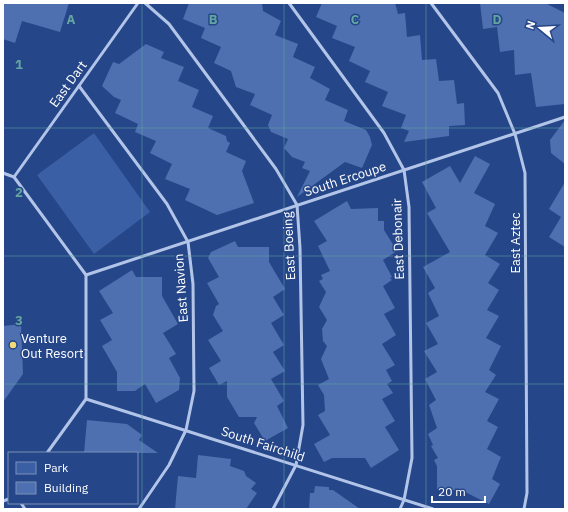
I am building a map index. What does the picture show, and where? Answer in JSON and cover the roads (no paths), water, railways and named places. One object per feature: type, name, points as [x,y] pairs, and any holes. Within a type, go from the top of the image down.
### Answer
[{"type":"lane","name":"East Dart","points":[[14,176],[138,3]]},
{"type":"lane","name":"East Boeing","points":[[145,3],[169,24],[276,169],[297,205],[300,248],[303,425],[296,465],[272,509]]},
{"type":"lane","name":"East Debonair","points":[[289,3],[384,133],[404,170],[409,207],[412,458],[404,500],[400,509]]},
{"type":"lane","name":"East Aztec","points":[[431,3],[498,93],[514,134],[525,173],[527,493],[524,509]]},
{"type":"lane","name":"East Navion","points":[[79,86],[167,204],[188,242],[193,284],[194,391],[186,430],[169,465],[139,509]]},
{"type":"lane","name":"South Ercoupe","points":[[86,275],[565,117]]},
{"type":"lane","points":[[3,173],[14,176],[86,275],[86,398],[48,452]]},
{"type":"lane","name":"South Fairchild","points":[[86,398],[433,509]]},
{"type":"place","name":"Venture Out Resort","points":[[13,345]]}]
